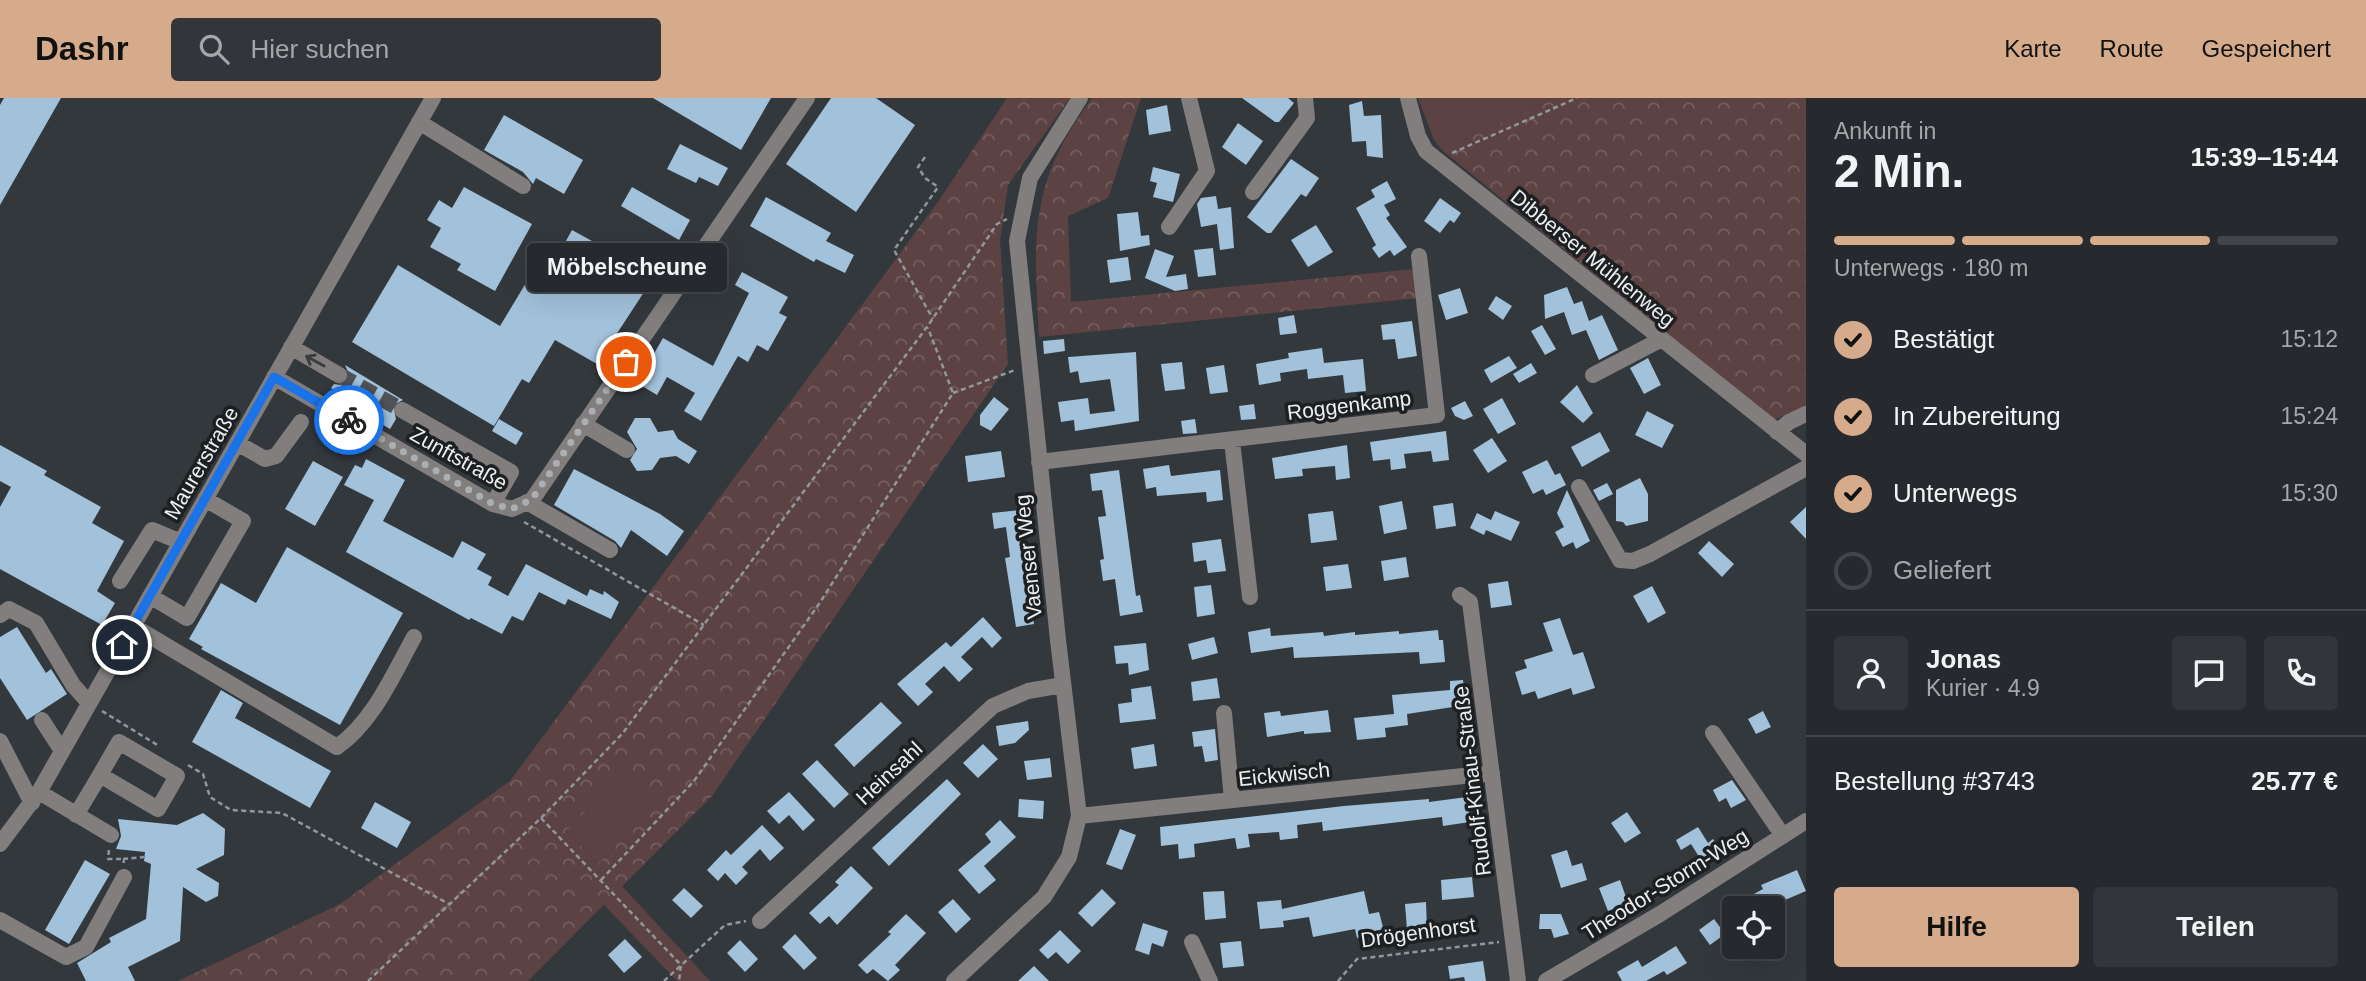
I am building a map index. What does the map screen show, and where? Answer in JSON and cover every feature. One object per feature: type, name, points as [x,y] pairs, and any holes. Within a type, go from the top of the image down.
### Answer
[{"type":"street","name":"Maurerstraße","points":[[0,844],[35,798],[433,98]]},
{"type":"street","name":"Zunftstraße","points":[[274,377],[493,504],[512,509],[527,502],[532,499],[807,98]]},
{"type":"street","name":"Vaenser Weg","points":[[954,981],[1044,897],[1069,857],[1079,816],[1028,365],[1017,241],[1021,209],[1030,178],[1080,98]]},
{"type":"street","points":[[1169,227],[1207,171],[1189,98]]},
{"type":"street","points":[[1253,192],[1307,118],[1305,98]]},
{"type":"street","name":"Dibberser Mühlenweg","points":[[1408,98],[1418,136],[1426,151],[1806,454]]},
{"type":"street","points":[[419,121],[523,186]]},
{"type":"street","name":"Roggenkamp","points":[[1039,462],[1437,415],[1419,256]]},
{"type":"street","points":[[1593,375],[1660,340]]},
{"type":"street","points":[[291,347],[339,374]]},
{"type":"street","points":[[402,410],[511,472],[493,504]]},
{"type":"street","points":[[1777,432],[1789,422],[1806,414]]},
{"type":"street","points":[[237,443],[265,459],[276,456],[301,422]]},
{"type":"street","points":[[583,424],[627,450]]},
{"type":"street","points":[[1232,441],[1250,597]]},
{"type":"street","points":[[1579,487],[1620,560],[1626,562],[1650,554],[1806,468]]},
{"type":"street","points":[[150,596],[187,618],[243,521],[205,499]]},
{"type":"street","points":[[527,502],[610,550]]},
{"type":"street","points":[[120,581],[152,530],[181,542]]},
{"type":"street","name":"Rudolf-Kinau-Straße","points":[[1460,595],[1470,602],[1518,974]]},
{"type":"street","points":[[0,615],[9,608],[36,623],[73,685],[89,703]]},
{"type":"street","points":[[133,626],[337,747],[350,738],[377,703],[414,637]]},
{"type":"street","name":"Heinsahl","points":[[760,921],[993,706],[1028,691],[1063,685]]},
{"type":"street","points":[[1224,713],[1233,800]]},
{"type":"street","points":[[42,720],[62,751]]},
{"type":"street","points":[[1713,733],[1783,836]]},
{"type":"street","points":[[0,741],[35,798],[76,815],[111,835]]},
{"type":"street","points":[[76,815],[119,742],[177,776],[158,809],[100,775]]},
{"type":"street","name":"Eickwisch","points":[[1079,816],[1492,773]]},
{"type":"street","name":"Theodor-Storm-Weg","points":[[1546,981],[1660,914],[1806,821]]},
{"type":"street","points":[[0,920],[66,957],[86,947],[124,877]]},
{"type":"street","points":[[1192,942],[1210,981]]},
{"type":"path","points":[[1438,160],[1577,98]]},
{"type":"path","points":[[925,157],[918,167],[920,173],[938,187],[894,250],[933,319]]},
{"type":"path","points":[[368,981],[541,818],[622,734],[933,319],[997,224],[1021,209]]},
{"type":"path","points":[[927,327],[953,393]]},
{"type":"path","points":[[601,880],[694,781],[819,604],[953,393],[1028,365]]},
{"type":"path","points":[[512,509],[527,526],[704,625]]},
{"type":"path","points":[[89,703],[169,752]]},
{"type":"path","points":[[180,760],[202,774],[210,797],[232,810],[282,813],[449,904]]},
{"type":"path","points":[[541,818],[681,965]]},
{"type":"path","points":[[111,835],[108,859],[144,857]]},
{"type":"path","points":[[123,859],[124,877]]},
{"type":"path","points":[[664,981],[730,921],[760,921]]},
{"type":"path","name":"Drögenhorst","points":[[1338,981],[1357,959],[1513,940]]},
{"type":"path","points":[[678,981],[681,965]]},
{"type":"green space","points":[[1007,98],[1070,98],[1008,185],[1000,241],[1008,364],[712,796],[528,981],[178,981],[340,904],[510,781],[938,202]],"holes":[[[625,772],[657,803],[598,864],[566,831]]]},
{"type":"green space","points":[[1092,98],[1141,98],[1108,198],[1068,216],[1071,302],[1415,269],[1418,298],[1039,337],[1036,268],[1040,211],[1056,158]]},
{"type":"green space","points":[[1418,98],[1554,98],[1442,150],[1434,140]]},
{"type":"green space","points":[[1554,98],[1806,98],[1806,407],[1773,420],[1442,150]]},
{"type":"green space","points":[[625,772],[658,803],[598,864],[566,831]]},
{"type":"green space","points":[[622,886],[710,981],[677,981],[604,905]]},
{"type":"building","points":[[4,98],[61,98],[0,205],[0,105]]},
{"type":"building","points":[[653,98],[771,98],[741,150]]},
{"type":"building","points":[[831,98],[876,98],[915,125],[856,212],[786,164]]},
{"type":"building","points":[[1242,98],[1288,98],[1294,103],[1279,122],[1275,122]]},
{"type":"building","points":[[1362,101],[1364,116],[1381,115],[1383,158],[1367,156],[1366,141],[1352,142],[1349,105]]},
{"type":"building","points":[[1167,105],[1171,131],[1149,135],[1146,110]]},
{"type":"building","points":[[504,115],[583,160],[564,194],[536,178],[533,184],[523,172],[484,150]]},
{"type":"building","points":[[1238,123],[1263,141],[1246,165],[1222,147]]},
{"type":"building","points":[[680,144],[728,168],[718,186],[699,177],[696,183],[667,169]]},
{"type":"building","points":[[1291,159],[1319,178],[1306,197],[1301,194],[1271,233],[1267,233],[1247,217]]},
{"type":"building","points":[[1153,167],[1180,174],[1173,202],[1153,197],[1157,183],[1150,181]]},
{"type":"building","points":[[1387,181],[1396,199],[1384,205],[1390,215],[1386,218],[1407,247],[1394,256],[1390,250],[1379,258],[1372,248],[1376,245],[1356,208],[1375,197],[1371,190]]},
{"type":"building","points":[[464,187],[532,224],[495,291],[457,270],[461,264],[430,247],[441,228],[427,220],[439,200],[452,208]]},
{"type":"building","points":[[632,187],[690,220],[679,240],[621,206]]},
{"type":"building","points":[[1216,196],[1218,209],[1231,207],[1234,248],[1220,250],[1217,224],[1201,227],[1197,204],[1201,198]]},
{"type":"building","points":[[766,197],[831,233],[826,241],[854,255],[845,273],[816,259],[814,262],[750,226]]},
{"type":"building","points":[[1440,198],[1461,213],[1454,223],[1450,220],[1440,233],[1424,221]]},
{"type":"building","points":[[1138,212],[1141,236],[1149,235],[1150,245],[1120,251],[1117,214]]},
{"type":"building","points":[[1316,225],[1333,252],[1308,267],[1291,240]]},
{"type":"building","points":[[572,230],[592,241],[586,252],[648,286],[597,364],[555,340],[529,383],[522,379],[494,426],[352,342],[398,265],[500,326],[532,273],[544,281]]},
{"type":"building","points":[[1213,248],[1216,275],[1198,277],[1194,250]]},
{"type":"building","points":[[1155,249],[1174,256],[1166,277],[1186,274],[1188,289],[1175,291],[1145,278]]},
{"type":"building","points":[[1128,257],[1131,280],[1110,283],[1107,260]]},
{"type":"building","points":[[742,272],[788,297],[779,313],[787,317],[768,351],[757,345],[748,362],[738,356],[701,421],[684,411],[695,393],[667,377],[657,395],[637,383],[663,338],[713,366],[749,293],[735,285]]},
{"type":"building","points":[[1567,287],[1574,304],[1582,301],[1589,321],[1602,315],[1618,350],[1599,360],[1586,330],[1572,335],[1564,312],[1545,319],[1544,295]]},
{"type":"building","points":[[1460,288],[1468,313],[1446,320],[1438,295]]},
{"type":"building","points":[[1496,296],[1512,306],[1503,320],[1488,309]]},
{"type":"building","points":[[1294,315],[1297,333],[1280,335],[1278,318]]},
{"type":"building","points":[[1412,321],[1417,356],[1398,359],[1395,339],[1383,340],[1381,325]]},
{"type":"building","points":[[1542,325],[1556,349],[1545,355],[1531,331]]},
{"type":"building","points":[[1064,339],[1065,351],[1044,354],[1043,341]]},
{"type":"building","points":[[1322,348],[1324,363],[1363,359],[1366,391],[1345,393],[1343,375],[1308,379],[1307,369],[1280,373],[1281,381],[1259,385],[1256,364],[1289,358],[1288,353]]},
{"type":"building","points":[[1136,352],[1139,421],[1075,431],[1074,420],[1061,422],[1058,402],[1088,398],[1090,414],[1115,411],[1110,379],[1080,383],[1078,371],[1070,373],[1068,357]]},
{"type":"building","points":[[1509,356],[1517,368],[1491,383],[1484,370]]},
{"type":"building","points":[[1648,358],[1661,385],[1644,394],[1630,368]]},
{"type":"building","points":[[1182,362],[1185,389],[1165,391],[1161,364]]},
{"type":"building","points":[[1531,363],[1537,373],[1519,383],[1513,374]]},
{"type":"building","points":[[345,365],[403,400],[393,405],[396,419],[390,429],[360,411],[363,406],[331,388],[334,384],[340,385],[348,381],[349,374]]},
{"type":"building","points":[[1224,365],[1228,392],[1210,394],[1206,368]]},
{"type":"building","points":[[1577,385],[1593,413],[1583,423],[1560,402]]},
{"type":"building","points":[[994,397],[1009,409],[991,431],[980,425],[980,415]]},
{"type":"building","points":[[1502,398],[1516,424],[1498,434],[1483,409]]},
{"type":"building","points":[[1465,401],[1473,416],[1464,420],[1455,416],[1451,408]]},
{"type":"building","points":[[1254,404],[1256,419],[1241,420],[1239,406]]},
{"type":"building","points":[[1647,411],[1674,425],[1662,448],[1635,435]]},
{"type":"building","points":[[635,418],[650,418],[658,432],[673,430],[678,439],[697,451],[689,464],[676,456],[660,458],[652,470],[637,471],[630,460],[637,449],[627,432]]},
{"type":"building","points":[[499,419],[523,433],[516,445],[492,431]]},
{"type":"building","points":[[1195,419],[1197,433],[1183,434],[1181,421]]},
{"type":"building","points":[[1446,431],[1449,460],[1433,462],[1431,451],[1404,454],[1406,468],[1391,470],[1390,459],[1373,461],[1370,442]]},
{"type":"building","points":[[1600,432],[1610,451],[1582,467],[1571,447]]},
{"type":"building","points":[[1492,438],[1507,461],[1488,473],[1473,450]]},
{"type":"building","points":[[0,445],[47,471],[44,475],[101,507],[92,523],[124,541],[97,591],[115,603],[102,625],[0,569],[0,507],[11,487],[0,481]]},
{"type":"building","points":[[1347,445],[1350,478],[1336,480],[1335,466],[1302,469],[1303,476],[1275,479],[1272,458]]},
{"type":"building","points":[[1001,451],[1005,477],[968,482],[965,456]]},
{"type":"building","points":[[366,459],[405,480],[383,521],[453,558],[462,541],[486,554],[477,569],[492,577],[488,585],[508,596],[526,564],[587,596],[590,589],[603,595],[604,591],[619,602],[611,619],[568,599],[565,605],[539,592],[523,621],[512,616],[502,634],[471,618],[469,620],[346,552],[374,500],[344,485],[355,465],[362,468]]},
{"type":"building","points":[[1547,460],[1555,475],[1560,473],[1566,485],[1546,495],[1543,489],[1533,494],[1522,472]]},
{"type":"building","points":[[313,461],[343,477],[315,526],[285,509]]},
{"type":"building","points":[[1169,465],[1171,476],[1220,470],[1223,500],[1207,502],[1206,492],[1157,496],[1156,487],[1146,489],[1143,469]]},
{"type":"building","points":[[574,469],[660,514],[684,531],[667,556],[631,530],[621,548],[615,541],[554,505]]},
{"type":"building","points":[[1119,470],[1136,596],[1140,595],[1143,612],[1120,616],[1115,579],[1103,581],[1100,560],[1104,559],[1098,517],[1106,516],[1102,490],[1092,491],[1090,474]]},
{"type":"building","points":[[1640,478],[1648,494],[1648,521],[1626,526],[1623,522],[1616,521],[1616,490]]},
{"type":"building","points":[[1607,483],[1613,494],[1599,501],[1593,490]]},
{"type":"building","points":[[1567,490],[1590,541],[1576,549],[1573,542],[1563,547],[1555,532],[1564,527],[1557,513]]},
{"type":"building","points":[[1402,501],[1407,529],[1384,534],[1379,506]]},
{"type":"building","points":[[1453,503],[1456,526],[1436,529],[1433,506]]},
{"type":"building","points":[[1806,507],[1806,539],[1790,522]]},
{"type":"building","points":[[1021,510],[1025,538],[1022,539],[1034,624],[1016,627],[1005,558],[1010,557],[1006,527],[994,529],[992,513]]},
{"type":"building","points":[[1333,511],[1337,540],[1311,543],[1308,514]]},
{"type":"building","points":[[1495,511],[1520,522],[1511,541],[1486,530],[1484,535],[1470,528],[1477,513],[1491,520]]},
{"type":"building","points":[[1221,539],[1226,571],[1208,573],[1206,560],[1194,562],[1192,543]]},
{"type":"building","points":[[1709,541],[1734,564],[1722,577],[1698,553]]},
{"type":"building","points":[[287,547],[403,613],[340,725],[201,649],[203,647],[189,639],[221,583],[256,603]]},
{"type":"building","points":[[1406,557],[1409,577],[1384,581],[1381,561]]},
{"type":"building","points":[[1348,564],[1352,588],[1326,591],[1323,567]]},
{"type":"building","points":[[1508,581],[1512,605],[1491,608],[1488,584]]},
{"type":"building","points":[[1211,585],[1215,614],[1197,617],[1194,587]]},
{"type":"building","points":[[1652,586],[1666,613],[1648,623],[1633,596]]},
{"type":"building","points":[[983,617],[1002,638],[992,648],[982,637],[961,657],[973,669],[959,682],[944,666],[925,684],[933,692],[918,706],[897,684],[946,642],[951,647]]},
{"type":"building","points":[[1560,618],[1573,655],[1583,652],[1595,688],[1573,695],[1571,688],[1538,699],[1535,691],[1522,695],[1515,672],[1527,668],[1524,660],[1553,651],[1543,623]]},
{"type":"building","points":[[17,627],[46,673],[51,669],[67,694],[27,720],[0,678],[0,637]]},
{"type":"building","points":[[1270,628],[1271,636],[1323,632],[1324,636],[1355,632],[1355,635],[1399,631],[1399,634],[1438,630],[1439,640],[1443,640],[1445,662],[1420,664],[1419,652],[1294,658],[1293,647],[1251,653],[1248,632]]},
{"type":"building","points":[[1214,637],[1218,653],[1192,660],[1188,644]]},
{"type":"building","points":[[1146,643],[1149,670],[1129,675],[1128,663],[1116,664],[1114,646]]},
{"type":"building","points":[[1217,678],[1220,698],[1193,701],[1191,682]]},
{"type":"building","points":[[1463,680],[1466,705],[1407,714],[1408,725],[1385,728],[1386,737],[1357,740],[1354,718],[1394,714],[1392,695],[1450,690],[1450,681]]},
{"type":"building","points":[[1151,686],[1156,719],[1120,723],[1118,704],[1132,702],[1131,689]]},
{"type":"building","points":[[221,690],[243,703],[235,718],[331,771],[310,808],[192,742]]},
{"type":"building","points":[[881,702],[902,723],[854,767],[834,745]]},
{"type":"building","points":[[1328,710],[1331,732],[1304,734],[1304,731],[1267,737],[1264,713],[1280,711],[1281,716]]},
{"type":"building","points":[[1763,711],[1771,727],[1756,734],[1748,719]]},
{"type":"building","points":[[1028,721],[1029,730],[1015,743],[999,746],[996,726]]},
{"type":"building","points":[[1215,729],[1218,760],[1205,762],[1202,746],[1194,747],[1192,732]]},
{"type":"building","points":[[983,744],[998,759],[978,778],[963,763]]},
{"type":"building","points":[[1154,744],[1157,766],[1134,769],[1131,748]]},
{"type":"building","points":[[1050,758],[1052,777],[1027,780],[1024,761]]},
{"type":"building","points":[[817,760],[849,794],[834,808],[802,774]]},
{"type":"building","points":[[947,779],[961,794],[889,866],[872,848]]},
{"type":"building","points":[[1732,780],[1746,800],[1731,808],[1726,798],[1719,802],[1713,790]]},
{"type":"building","points":[[789,792],[815,820],[803,831],[789,815],[779,824],[767,811]]},
{"type":"building","points":[[1467,797],[1470,822],[1443,826],[1442,817],[1323,831],[1322,822],[1297,825],[1298,838],[1280,840],[1279,832],[1248,834],[1250,847],[1237,849],[1235,838],[1194,844],[1195,857],[1179,859],[1178,844],[1161,846],[1160,827],[1344,806],[1429,799],[1429,802]]},
{"type":"building","points":[[1019,799],[1044,801],[1043,819],[1018,817]]},
{"type":"building","points":[[375,802],[411,822],[397,848],[361,828]]},
{"type":"building","points":[[1627,812],[1641,833],[1625,843],[1611,823]]},
{"type":"building","points":[[203,813],[225,829],[224,855],[196,869],[219,883],[218,896],[206,902],[183,887],[180,941],[128,967],[135,981],[86,981],[77,963],[111,942],[109,938],[146,919],[151,864],[144,861],[145,852],[116,849],[121,836],[118,819],[177,825]]},
{"type":"building","points":[[1000,820],[1016,837],[984,866],[996,880],[979,894],[958,870],[991,842],[985,834]]},
{"type":"building","points":[[762,825],[784,848],[770,861],[760,849],[742,867],[748,873],[736,885],[725,873],[718,881],[707,870],[726,850],[731,855]]},
{"type":"building","points":[[1698,827],[1708,843],[1713,839],[1719,849],[1701,860],[1691,844],[1681,850],[1676,840]]},
{"type":"building","points":[[1120,829],[1136,835],[1122,870],[1106,864]]},
{"type":"building","points":[[1567,850],[1572,866],[1582,863],[1587,880],[1561,888],[1551,855]]},
{"type":"building","points":[[85,860],[110,874],[69,944],[45,930]]},
{"type":"building","points":[[851,866],[873,888],[837,925],[829,916],[820,924],[809,913],[839,885],[835,882]]},
{"type":"building","points":[[1797,870],[1806,891],[1785,900],[1785,896],[1750,896],[1763,889],[1761,885]]},
{"type":"building","points":[[1472,877],[1474,897],[1442,900],[1441,880]]},
{"type":"building","points":[[1620,880],[1628,903],[1608,911],[1599,888]]},
{"type":"building","points":[[684,888],[703,906],[691,918],[672,900]]},
{"type":"building","points":[[1102,889],[1116,903],[1092,927],[1078,913]]},
{"type":"building","points":[[1224,891],[1226,918],[1205,920],[1203,892]]},
{"type":"building","points":[[1364,891],[1369,914],[1379,912],[1384,931],[1357,938],[1355,929],[1313,937],[1309,917],[1283,921],[1284,927],[1260,929],[1257,902],[1281,900],[1282,909]]},
{"type":"building","points":[[953,899],[971,919],[956,933],[938,912]]},
{"type":"building","points":[[1426,902],[1427,929],[1407,930],[1405,904]]},
{"type":"building","points":[[906,914],[926,933],[895,965],[900,970],[888,981],[873,969],[867,974],[858,965],[891,934],[888,932]]},
{"type":"building","points":[[1540,914],[1561,914],[1569,934],[1554,938],[1551,929],[1539,929]]},
{"type":"building","points":[[1714,919],[1722,930],[1722,936],[1710,945],[1699,930]]},
{"type":"building","points":[[1143,923],[1168,931],[1163,947],[1152,943],[1149,955],[1135,950]]},
{"type":"building","points":[[1060,930],[1081,951],[1068,964],[1056,952],[1048,959],[1039,950]]},
{"type":"building","points":[[795,934],[817,958],[804,970],[782,947]]},
{"type":"building","points":[[625,939],[642,957],[624,973],[608,955]]},
{"type":"building","points":[[740,940],[758,959],[745,972],[727,953]]},
{"type":"building","points":[[1241,941],[1244,966],[1223,968],[1220,943]]},
{"type":"building","points":[[1676,946],[1687,963],[1667,975],[1664,971],[1646,981],[1622,981],[1617,972],[1638,960],[1642,967]]},
{"type":"building","points":[[1483,961],[1486,981],[1465,981],[1464,977],[1450,979],[1448,966]]},
{"type":"building","points":[[1034,966],[1049,981],[1018,981]]},
{"type":"tunnel","points":[[339,375],[402,410]]},
{"type":"way so far","points":[[349,420],[493,504],[512,509],[532,499],[626,362]]},
{"type":"place","name":"Möbelscheune","points":[[626,362]]},
{"type":"route","points":[[122,645],[274,377],[349,420]]}]
